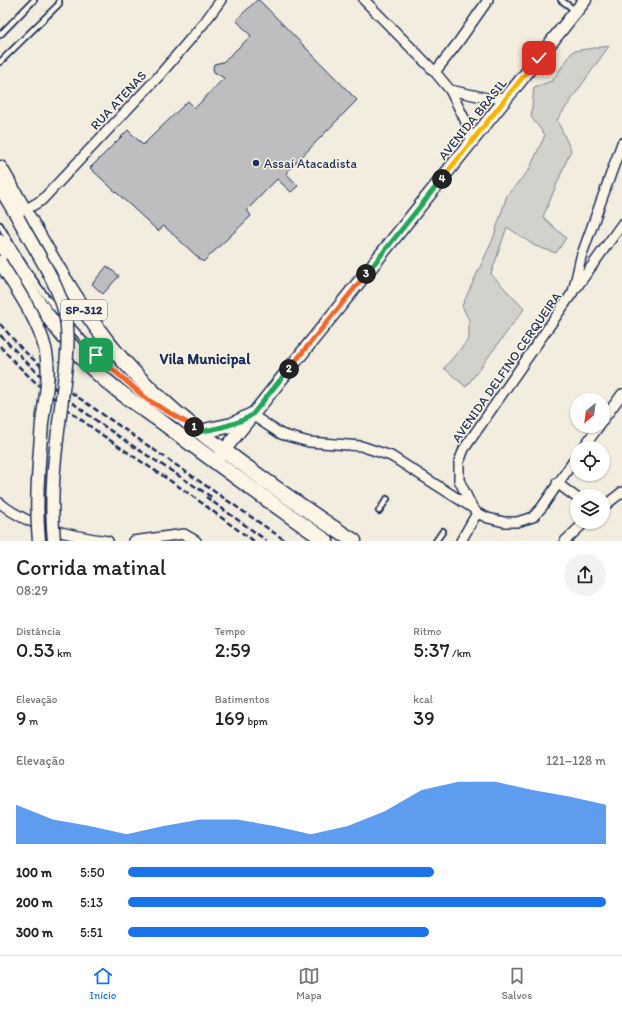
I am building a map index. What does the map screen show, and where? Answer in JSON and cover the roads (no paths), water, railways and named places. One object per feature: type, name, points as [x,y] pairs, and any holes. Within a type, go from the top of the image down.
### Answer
[{"type":"main road","name":"AVENIDA BRASIL","points":[[219,457],[585,0]]},
{"type":"main road","name":"SP-312","points":[[0,168],[22,214],[79,304],[107,342],[143,382],[172,410],[199,432],[219,457],[326,541]]},
{"type":"main road","points":[[0,188],[22,214],[65,314],[66,362],[52,474],[51,511],[54,541]]},
{"type":"main road","name":"SP-312","points":[[0,242],[42,308],[63,336],[85,361],[108,382],[219,457],[354,541]]},
{"type":"main road","points":[[0,262],[36,324],[42,338],[46,358],[47,378],[38,477],[39,541]]},
{"type":"main road","points":[[199,432],[232,425],[252,415]]},
{"type":"street","points":[[364,0],[435,72],[450,90],[465,120],[472,142]]},
{"type":"street","points":[[435,72],[488,0]]},
{"type":"street","name":"RUA ATENAS","points":[[22,214],[42,200],[158,77],[218,1]]},
{"type":"street","points":[[450,90],[487,98],[507,98]]},
{"type":"street","name":"AVENIDA DELFINO CERQUEIRA","points":[[474,510],[459,480],[459,462],[464,449],[573,292],[581,256],[622,143]]},
{"type":"street","points":[[573,292],[622,224]]},
{"type":"street","points":[[610,410],[622,394]]},
{"type":"street","points":[[252,415],[281,434],[291,437],[309,442],[361,446],[391,456],[474,510],[488,518],[499,521],[517,522],[533,517],[542,507],[570,465]]},
{"type":"street","points":[[557,483],[570,493]]},
{"type":"street","points":[[610,501],[622,492]]},
{"type":"street","points":[[0,503],[25,519],[50,528],[108,541]]},
{"type":"street","points":[[461,541],[474,510]]},
{"type":"street","points":[[565,541],[578,529]]},
{"type":"street","points":[[133,541],[175,538],[184,534],[196,541]]},
{"type":"lane","points":[[0,35],[34,0]]},
{"type":"lane","points":[[0,62],[59,4],[59,0]]},
{"type":"lane","points":[[561,0],[576,11]]},
{"type":"lane","points":[[0,225],[32,278],[47,299],[96,355],[148,400],[188,423]]},
{"type":"lane","points":[[42,308],[67,321]]},
{"type":"lane","points":[[379,511],[387,499]]},
{"type":"lane","points":[[436,541],[443,531]]},
{"type":"railway","points":[[0,324],[22,349],[66,389],[286,541]]},
{"type":"railway","points":[[0,335],[42,377],[76,405],[134,446],[213,498]]},
{"type":"railway","points":[[0,346],[39,386],[83,421],[185,491],[254,541]]},
{"type":"railway","points":[[206,497],[267,541]]},
{"type":"place","name":"Assaí Atacadista","points":[[256,163]]},
{"type":"district","name":"Vila Municipal","points":[[205,359]]}]
